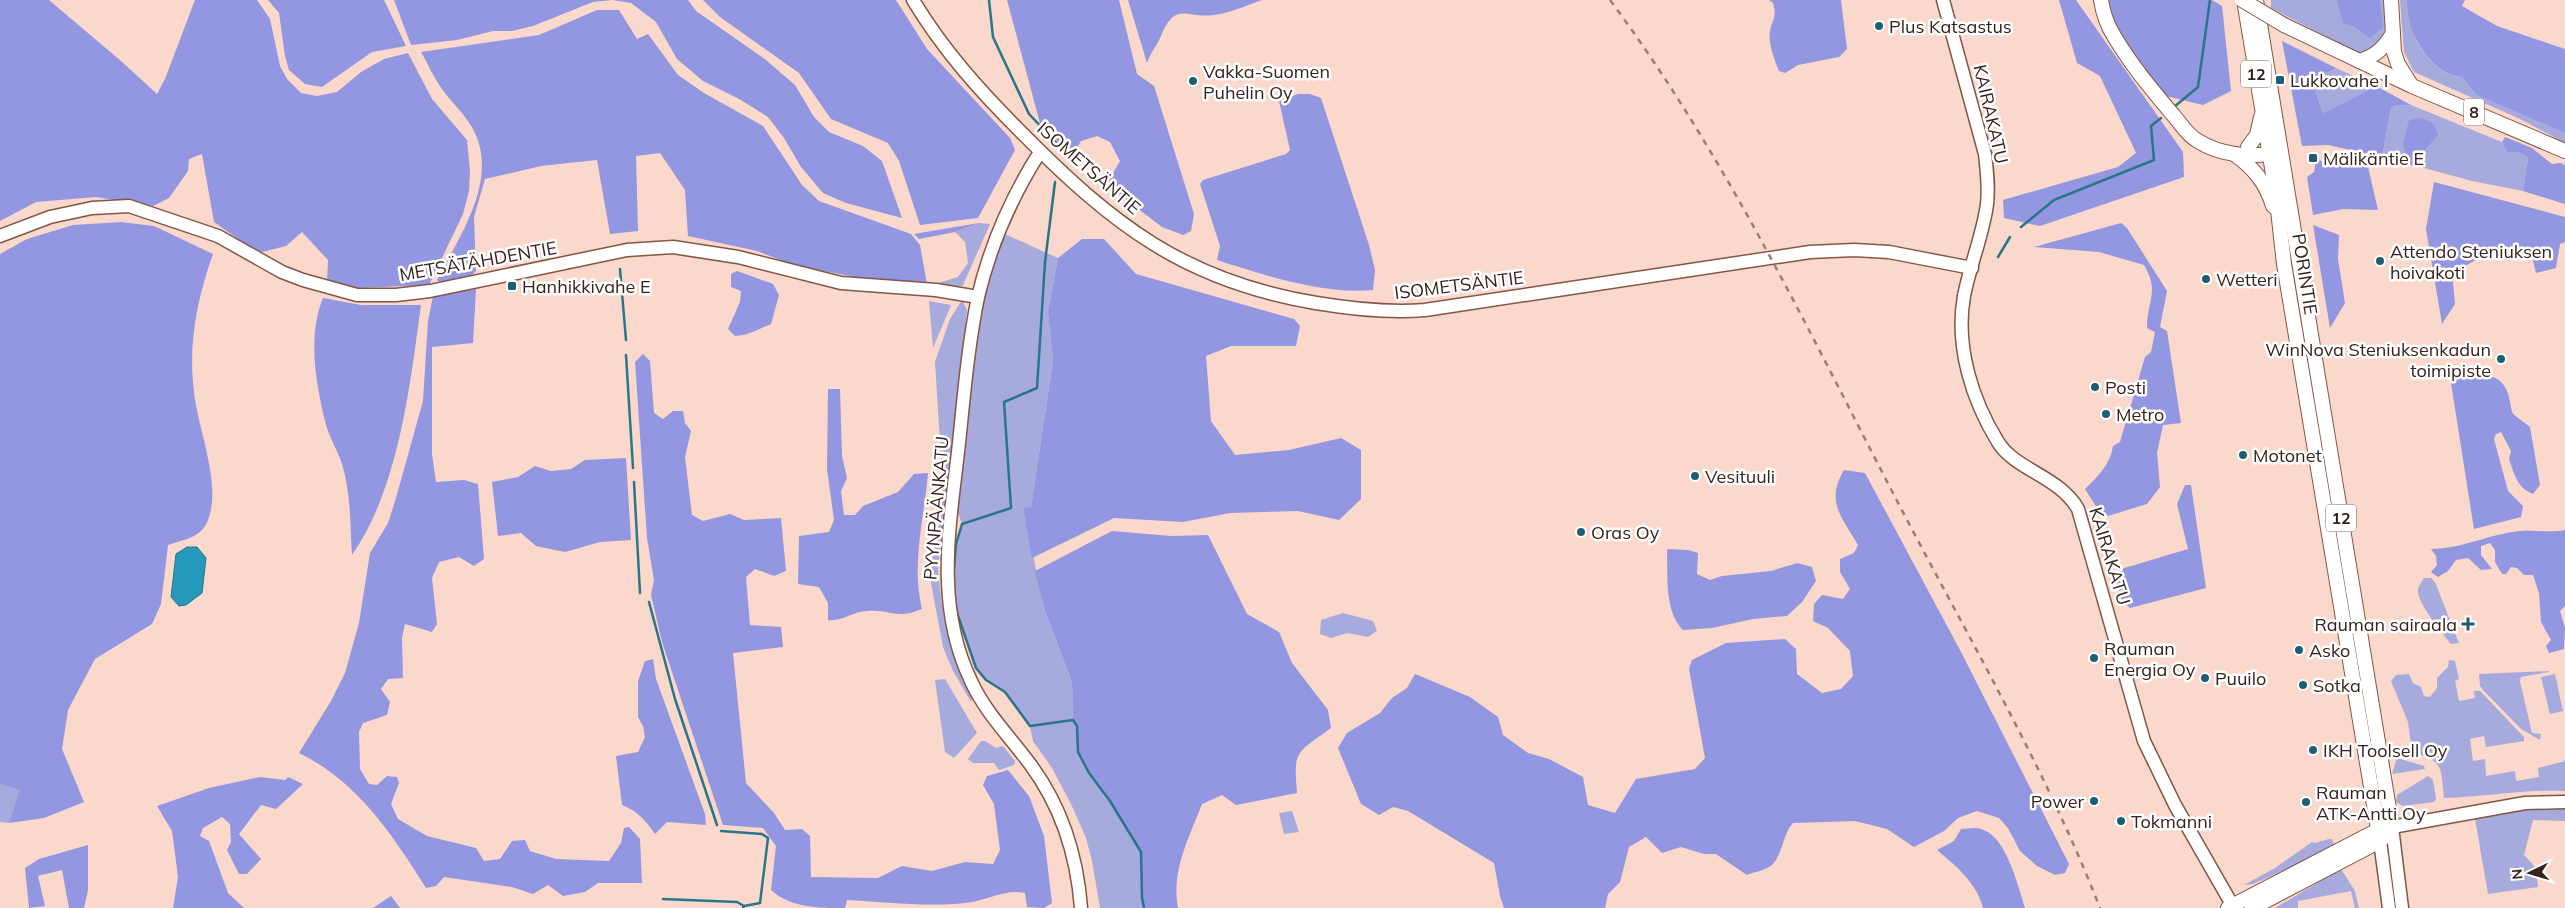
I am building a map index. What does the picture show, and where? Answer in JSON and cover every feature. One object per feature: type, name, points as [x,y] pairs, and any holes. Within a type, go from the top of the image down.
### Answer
[{"type":"highway","points":[[2101,0],[2105,18],[2114,36],[2148,85],[2177,119],[2197,141],[2234,154],[2252,167],[2258,174],[2270,197],[2279,229]]},
{"type":"highway","name":"8","points":[[2250,0],[2284,25],[2359,61],[2412,86],[2565,151]]},
{"type":"highway","name":"PORINTIE","points":[[2250,0],[2262,112],[2272,152],[2279,229],[2372,806],[2383,833]]},
{"type":"highway","name":"PORINTIE","points":[[2250,0],[2272,152],[2388,802],[2383,833]]},
{"type":"highway","points":[[2391,0],[2394,52],[2398,64],[2412,86]]},
{"type":"highway","points":[[2359,61],[2379,52],[2386,45],[2393,32]]},
{"type":"highway","points":[[2248,147],[2256,135],[2262,112]]},
{"type":"highway","points":[[2177,119],[2208,139],[2272,152]]},
{"type":"highway","points":[[2234,154],[2272,152]]},
{"type":"highway","name":"12","points":[[2358,847],[2368,823],[2372,806]]},
{"type":"highway","points":[[2232,907],[2358,847],[2383,833]]},
{"type":"highway","points":[[2252,908],[2336,857]]},
{"type":"main road","name":"ISOMETSÄNTIE","points":[[913,0],[952,58],[1040,152],[1074,184],[1121,222],[1174,257],[1199,270],[1233,283],[1282,297],[1369,310],[1410,312],[1462,306],[1769,256],[1854,250],[1889,252],[1972,268]]},
{"type":"main road","name":"KAIRAKATU","points":[[1943,0],[1985,154],[1988,179],[1984,223],[1964,298],[1963,340],[1969,377],[1980,407],[1999,444],[2008,453],[2065,491],[2078,509],[2144,741],[2175,805],[2232,907]]},
{"type":"main road","name":"PYYNPÄÄNKATU","points":[[1040,152],[1019,189],[1002,225],[984,272],[978,297],[947,540],[946,572],[951,622],[962,662],[981,701],[1044,785],[1065,826],[1077,874],[1080,908]]},
{"type":"main road","name":"METSÄTÄHDENTIE","points":[[0,236],[50,217],[92,208],[129,206],[218,236],[282,272],[357,295],[396,295],[430,291],[627,250],[673,247],[738,257],[841,283],[936,290],[978,297]]},
{"type":"main road","points":[[2383,833],[2526,803],[2565,802]]},
{"type":"main road","name":"PORINTIE","points":[[2383,833],[2389,908]]},
{"type":"main road","name":"PORINTIE","points":[[2383,833],[2402,908]]},
{"type":"shaded area","points":[[0,0],[49,0],[157,94],[165,79],[195,0],[257,0],[270,19],[280,66],[287,79],[301,93],[317,96],[337,92],[361,72],[384,59],[408,53],[432,99],[467,140],[470,172],[469,191],[463,214],[429,285],[356,288],[327,282],[328,260],[302,232],[286,246],[258,253],[214,222],[202,154],[189,159],[188,171],[169,198],[153,206],[96,197],[36,202],[0,221]]},
{"type":"shaded area","points":[[268,0],[384,0],[406,46],[372,52],[322,87],[305,84],[289,70],[285,56],[279,13]]},
{"type":"shaded area","points":[[394,0],[612,0],[593,2],[533,26],[512,31],[493,31],[457,40],[411,45]]},
{"type":"shaded area","points":[[612,0],[688,0],[696,11],[766,60],[795,85],[814,117],[829,132],[863,146],[882,161],[902,218],[846,203],[823,193],[801,167],[784,138],[768,117],[741,100],[703,81],[677,59],[656,22],[631,3]]},
{"type":"shaded area","points":[[703,0],[896,0],[927,49],[1010,138],[1015,150],[978,218],[920,225],[899,161],[888,143],[831,119],[799,73],[720,17]]},
{"type":"shaded area","points":[[1007,0],[1119,0],[1137,74],[1154,86],[1194,214],[1191,231],[1183,235],[1162,227],[1103,182],[1112,175],[1120,161],[1110,142],[1097,136],[1081,141],[1075,151],[1069,151],[1041,127]]},
{"type":"shaded area","points":[[1128,0],[1262,0],[1220,14],[1204,16],[1183,13],[1177,15],[1166,25],[1147,63]]},
{"type":"shaded area","points":[[1769,0],[1841,0],[1847,49],[1839,57],[1798,65],[1785,73],[1779,71],[1770,41],[1770,31],[1775,11],[1773,3]]},
{"type":"shaded area","points":[[2059,0],[2076,0],[2183,152],[2184,177],[2040,226],[2004,218],[2003,200],[2118,167],[2136,153],[2100,76],[2077,63]]},
{"type":"shaded area","points":[[2106,0],[2212,0],[2222,6],[2231,91],[2203,105],[2166,96],[2153,81],[2113,23]]},
{"type":"shaded area","points":[[2271,0],[2383,0],[2386,18],[2383,35],[2380,42],[2374,48],[2356,52],[2271,8]]},
{"type":"shaded area","points":[[2337,0],[2380,0],[2383,27],[2370,38],[2355,27],[2343,23]]},
{"type":"shaded area","points":[[2400,0],[2406,0],[2412,31],[2420,47],[2431,62],[2445,73],[2462,77],[2476,95],[2565,133],[2565,143],[2520,119],[2414,72],[2404,52]]},
{"type":"shaded area","points":[[2406,0],[2465,0],[2462,6],[2497,26],[2565,49],[2565,133],[2476,95],[2462,77],[2453,76],[2438,68],[2426,55],[2412,31]]},
{"type":"shaded area","points":[[597,10],[619,10],[637,39],[648,34],[678,75],[704,93],[763,126],[802,185],[819,201],[911,234],[920,245],[927,284],[873,283],[850,276],[796,266],[757,251],[688,236],[685,190],[660,153],[636,156],[638,231],[610,234],[597,160],[541,166],[485,179],[474,217],[476,271],[470,277],[441,283],[437,280],[473,208],[479,189],[482,169],[480,150],[474,131],[439,85],[421,52],[539,35]]},
{"type":"shaded area","points":[[2282,41],[2336,68],[2312,81],[2323,113],[2376,86],[2411,105],[2396,105],[2391,108],[2382,157],[2328,145],[2302,146]]},
{"type":"shaded area","points":[[2336,68],[2376,86],[2323,113],[2312,81]]},
{"type":"shaded area","points":[[1298,94],[1310,94],[1321,98],[1369,245],[1375,270],[1373,290],[1334,290],[1314,287],[1217,260],[1220,246],[1200,184],[1203,180],[1286,154],[1290,150],[1279,101]]},
{"type":"shaded area","points":[[2396,105],[2411,105],[2502,142],[2507,152],[2519,152],[2528,158],[2523,191],[2472,181],[2417,166],[2418,158],[2438,134],[2407,156],[2405,164],[2382,157],[2391,108]]},
{"type":"shaded area","points":[[2421,118],[2428,120],[2436,128],[2438,135],[2418,158],[2417,166],[2405,164],[2407,156],[2403,145],[2409,120]]},
{"type":"shaded area","points":[[2505,137],[2532,148],[2552,164],[2561,163],[2565,165],[2565,204],[2523,191],[2528,158],[2519,152],[2507,152],[2502,142]]},
{"type":"shaded area","points":[[2316,160],[2368,167],[2378,210],[2343,209],[2313,215],[2307,177],[2314,172]]},
{"type":"shaded area","points":[[2434,182],[2565,217],[2565,242],[2560,244],[2556,268],[2536,273],[2532,256],[2510,261],[2485,255],[2452,273],[2455,304],[2442,324],[2426,229]]},
{"type":"shaded area","points":[[121,222],[154,226],[213,254],[198,305],[192,357],[196,407],[211,474],[212,506],[208,520],[201,531],[192,537],[168,545],[161,604],[152,624],[95,659],[68,710],[62,749],[84,802],[44,818],[9,823],[20,790],[0,784],[0,254],[27,239],[73,225]]},
{"type":"shaded area","points":[[979,223],[990,224],[963,285],[959,287],[938,283],[958,277],[968,263],[965,242],[955,232]]},
{"type":"shaded area","points":[[979,223],[955,232],[919,239],[914,234]]},
{"type":"shaded area","points":[[2121,223],[2127,228],[2167,291],[2160,327],[2167,331],[2181,423],[2163,425],[2157,453],[2160,487],[2147,504],[2108,516],[2099,511],[2085,489],[2106,465],[2113,446],[2120,442],[2145,357],[2151,352],[2155,332],[2147,328],[2152,296],[2149,274],[2144,265],[2099,252],[2034,247]]},
{"type":"shaded area","points":[[2313,225],[2339,235],[2338,259],[2345,303],[2330,328]]},
{"type":"shaded area","points":[[1007,235],[1058,258],[1048,312],[1053,361],[1031,507],[1023,509],[1045,611],[1072,682],[1073,720],[1077,726],[1078,752],[1089,773],[1110,801],[1141,852],[1144,908],[1100,908],[1086,838],[1071,804],[1052,768],[1033,741],[1030,726],[1005,692],[986,680],[976,668],[955,610],[951,583],[956,544],[962,524],[957,510],[972,363],[985,290],[1004,236]]},
{"type":"shaded area","points":[[1082,239],[1104,239],[1136,274],[1294,319],[1300,326],[1296,346],[1231,346],[1206,356],[1211,421],[1235,455],[1289,450],[1341,438],[1361,450],[1361,499],[1339,520],[1298,511],[1230,513],[1183,522],[1114,518],[1032,558],[1023,508],[1031,507],[1053,361],[1048,312],[1058,258]]},
{"type":"shaded area","points":[[737,271],[773,284],[779,295],[771,324],[750,333],[735,336],[728,329],[740,302],[741,291],[731,287],[731,274]]},
{"type":"shaded area","points":[[476,289],[473,343],[432,347],[432,454],[436,482],[464,480],[478,484],[484,559],[474,566],[459,557],[439,562],[432,578],[437,624],[432,632],[405,624],[402,638],[403,678],[388,679],[381,689],[390,702],[387,715],[363,723],[359,732],[360,769],[369,784],[377,785],[387,776],[397,777],[399,783],[391,804],[398,819],[427,836],[476,848],[484,861],[500,859],[512,841],[525,840],[530,851],[556,859],[609,861],[621,843],[624,828],[629,827],[640,839],[642,883],[598,883],[585,892],[563,896],[548,885],[533,894],[512,887],[444,877],[436,886],[426,888],[400,848],[372,811],[339,779],[299,753],[331,701],[345,673],[359,623],[370,553],[388,523],[423,401],[428,321],[433,296]]},
{"type":"shaded area","points":[[323,298],[361,305],[421,305],[407,402],[392,468],[368,528],[352,555],[350,509],[345,475],[326,425],[316,378],[315,329]]},
{"type":"shaded area","points":[[962,300],[967,310],[938,568],[944,619],[952,651],[972,698],[971,702],[953,671],[943,647],[931,583],[932,561],[940,519],[942,474],[935,362],[950,319]]},
{"type":"shaded area","points":[[929,301],[951,305],[933,348]]},
{"type":"shaded area","points":[[643,354],[650,361],[654,413],[663,419],[673,411],[683,411],[685,423],[691,431],[685,457],[692,515],[703,521],[730,514],[744,520],[781,518],[786,571],[774,576],[755,569],[746,577],[750,625],[781,627],[783,647],[733,653],[746,783],[774,813],[785,830],[802,829],[810,836],[811,877],[878,878],[902,866],[932,871],[965,862],[993,864],[1000,850],[994,804],[983,785],[987,776],[1008,770],[1029,796],[1044,836],[1052,903],[1044,908],[1027,907],[1025,893],[1011,892],[979,901],[958,904],[910,904],[847,900],[845,908],[825,908],[796,904],[771,890],[776,846],[763,828],[723,825],[662,642],[651,595],[654,580],[647,538],[635,362]]},
{"type":"shaded area","points":[[2457,374],[2485,375],[2498,379],[2507,391],[2513,414],[2530,427],[2540,485],[2533,494],[2523,488],[2517,479],[2509,459],[2511,451],[2501,432],[2496,434],[2494,439],[2508,491],[2523,506],[2521,517],[2474,529],[2450,377]]},
{"type":"shaded area","points":[[828,389],[840,389],[842,456],[847,478],[841,491],[844,515],[855,515],[863,506],[898,492],[914,474],[928,473],[918,558],[919,592],[922,609],[905,614],[862,611],[838,619],[828,620],[828,603],[819,587],[798,584],[799,536],[829,532],[834,520],[827,469]]},
{"type":"shaded area","points":[[626,458],[631,540],[600,542],[565,552],[536,546],[521,533],[498,536],[492,482],[518,477],[535,466],[551,471],[571,469],[585,460]]},
{"type":"shaded area","points":[[1844,470],[1865,473],[1960,650],[2069,864],[2065,873],[2055,875],[2037,866],[2020,851],[2008,828],[1999,818],[1977,811],[1958,818],[1944,831],[1914,847],[1887,829],[1855,821],[1793,823],[1774,863],[1767,868],[1747,875],[1716,854],[1704,854],[1681,847],[1662,853],[1646,837],[1629,847],[1620,882],[1608,894],[1605,908],[1504,908],[1494,863],[1408,811],[1393,807],[1379,815],[1361,804],[1338,748],[1347,733],[1380,713],[1392,698],[1407,688],[1415,674],[1470,697],[1498,717],[1503,735],[1528,753],[1549,759],[1583,777],[1588,805],[1615,813],[1636,779],[1695,769],[1705,758],[1689,669],[1692,660],[1726,643],[1785,639],[1796,649],[1797,674],[1822,693],[1841,689],[1853,676],[1850,651],[1828,628],[1813,621],[1814,604],[1822,595],[1843,599],[1850,589],[1840,572],[1840,559],[1854,553],[1858,545],[1838,509],[1836,500],[1838,481]]},
{"type":"shaded area","points":[[2185,485],[2191,485],[2206,588],[2130,608],[2122,601],[2115,576],[2121,569],[2188,549],[2177,504]]},
{"type":"shaded area","points":[[2565,530],[2565,606],[2560,611],[2565,628],[2564,649],[2549,653],[2546,646],[2551,640],[2541,622],[2539,593],[2533,575],[2524,575],[2517,568],[2511,567],[2506,574],[2502,574],[2495,562],[2495,550],[2490,543],[2481,546],[2481,555],[2492,569],[2481,570],[2468,558],[2456,560],[2448,571],[2438,577],[2431,572],[2437,565],[2436,556],[2431,549],[2454,546],[2511,532]]},
{"type":"shaded area","points":[[1112,531],[1171,536],[1208,535],[1247,614],[1279,632],[1292,663],[1328,710],[1331,728],[1304,748],[1297,760],[1297,793],[1236,805],[1222,795],[1202,804],[1182,855],[1179,868],[1176,894],[1178,908],[1144,908],[1141,852],[1110,801],[1089,773],[1078,752],[1077,726],[1073,720],[1072,682],[1045,611],[1035,571]]},
{"type":"shaded area","points":[[187,547],[197,547],[206,558],[202,593],[186,605],[179,606],[171,597],[176,554]]},
{"type":"shaded area","points":[[1667,549],[1688,550],[1698,553],[1697,574],[1710,580],[1722,576],[1771,571],[1797,563],[1812,567],[1816,581],[1802,602],[1787,616],[1753,619],[1712,628],[1683,630],[1677,622],[1670,603],[1667,581]]},
{"type":"shaded area","points":[[2424,578],[2431,578],[2435,582],[2459,643],[2451,644],[2421,602],[2418,589]]},
{"type":"shaded area","points":[[1343,613],[1373,621],[1377,631],[1368,637],[1347,633],[1331,638],[1320,634],[1321,620]]},
{"type":"shaded area","points":[[653,659],[656,679],[705,814],[706,825],[667,822],[655,834],[641,817],[633,810],[622,805],[616,756],[638,752],[645,737],[643,726],[638,717],[638,681],[645,661]]},
{"type":"shaded area","points":[[2449,660],[2455,661],[2459,679],[2455,681],[2459,701],[2475,698],[2474,691],[2480,691],[2524,737],[2524,741],[2486,747],[2484,736],[2470,739],[2473,761],[2485,759],[2486,776],[2515,771],[2516,781],[2539,777],[2538,768],[2565,761],[2565,791],[2535,791],[2444,798],[2439,767],[2430,759],[2412,752],[2408,722],[2391,681],[2396,675],[2409,674],[2413,683],[2421,687],[2424,696],[2430,697],[2437,688],[2437,678],[2448,667]]},
{"type":"shaded area","points":[[2549,671],[2521,677],[2520,681],[2532,733],[2541,734],[2540,740],[2521,729],[2480,686],[2479,674]]},
{"type":"shaded area","points":[[2555,674],[2563,711],[2550,714],[2541,677]]},
{"type":"shaded area","points":[[945,679],[977,733],[954,758],[945,752],[935,680]]},
{"type":"shaded area","points":[[981,741],[985,741],[996,748],[1003,746],[1015,761],[1014,765],[999,770],[994,763],[973,763],[968,759]]},
{"type":"shaded area","points":[[2397,758],[2424,766],[2425,769],[2392,774]]},
{"type":"shaded area","points":[[2428,776],[2433,780],[2436,799],[2434,802],[2403,806],[2396,802],[2397,795]]},
{"type":"shaded area","points":[[260,777],[285,780],[288,777],[303,784],[276,809],[261,805],[239,834],[261,859],[247,874],[239,874],[227,850],[231,842],[230,824],[222,817],[203,828],[200,836],[209,841],[228,893],[244,908],[173,908],[178,877],[172,831],[157,806],[209,788]]},
{"type":"shaded area","points":[[0,784],[21,790],[9,823],[0,822]]},
{"type":"shaded area","points":[[2534,808],[2565,808],[2565,821],[2533,820],[2524,855],[2536,868],[2538,887],[2488,894],[2475,819]]},
{"type":"shaded area","points":[[1292,811],[1299,832],[1284,834],[1279,813]]},
{"type":"shaded area","points":[[1961,829],[1981,829],[1990,833],[1997,841],[2010,862],[2025,908],[1983,908],[1971,883],[1937,850],[1954,841]]},
{"type":"shaded area","points":[[2332,839],[2335,847],[2253,884],[2244,885],[2275,868],[2312,842],[2315,843]]},
{"type":"shaded area","points":[[88,845],[88,890],[84,908],[69,908],[62,870],[38,876],[45,906],[29,908],[25,868],[39,859]]},
{"type":"shaded area","points":[[2341,869],[2355,891],[2359,908],[2355,908],[2351,891],[2298,901],[2298,908],[2275,908]]},
{"type":"shaded area","points":[[391,896],[400,908],[373,908]]},
{"type":"waterway","points":[[989,0],[993,37],[1029,114],[1066,153]]},
{"type":"waterway","points":[[2174,107],[2198,87],[2210,0]]},
{"type":"waterway","points":[[2021,227],[2054,200],[2154,160],[2151,126],[2161,118]]},
{"type":"waterway","points":[[954,568],[956,544],[962,524],[1011,508],[1004,402],[1037,388],[1045,262],[1055,182]]},
{"type":"waterway","points":[[1998,257],[2010,237]]},
{"type":"waterway","points":[[620,269],[626,340]]},
{"type":"waterway","points":[[626,355],[633,468]]},
{"type":"waterway","points":[[634,482],[640,593]]},
{"type":"waterway","points":[[649,602],[675,699],[717,825]]},
{"type":"waterway","points":[[957,613],[976,668],[986,680],[1005,692],[1030,726],[1073,720],[1077,726],[1078,752],[1089,773],[1110,801],[1141,852],[1144,908]]},
{"type":"waterway","points":[[721,831],[762,834],[768,838],[760,903],[744,906],[743,908]]},
{"type":"waterway","points":[[663,899],[737,902],[744,906]]},
{"type":"railway","points":[[1610,0],[1690,118],[1727,179],[1796,304],[1894,495],[2003,699],[2054,803],[2100,908]]},
{"type":"place","name":"Plus Katsastus","points":[[1879,26]]},
{"type":"place","name":"Lukkovahe I","points":[[2280,80]]},
{"type":"place","name":"Vakka-Suomen Puhelin Oy","points":[[1193,81]]},
{"type":"place","name":"Mälikäntie E","points":[[2313,158]]},
{"type":"place","name":"Attendo Steniuksen hoivakoti","points":[[2380,261]]},
{"type":"place","name":"Wetteri","points":[[2206,279]]},
{"type":"place","name":"Hanhikkivahe E","points":[[512,286]]},
{"type":"place","name":"WinNova Steniuksenkadun toimipiste","points":[[2501,359]]},
{"type":"place","name":"Posti","points":[[2095,387]]},
{"type":"place","name":"Metro","points":[[2106,414]]},
{"type":"place","name":"Motonet","points":[[2243,455]]},
{"type":"place","name":"Vesituuli","points":[[1695,476]]},
{"type":"place","name":"Oras Oy","points":[[1581,532]]},
{"type":"place","name":"Rauman sairaala","points":[[2468,624]]},
{"type":"place","name":"Asko","points":[[2299,650]]},
{"type":"place","name":"Rauman Energia Oy","points":[[2094,658]]},
{"type":"place","name":"Puuilo","points":[[2205,678]]},
{"type":"place","name":"Sotka","points":[[2303,685]]},
{"type":"place","name":"IKH Toolsell Oy","points":[[2313,750]]},
{"type":"place","name":"Power","points":[[2094,801]]},
{"type":"place","name":"Rauman ATK-Antti Oy","points":[[2306,802]]},
{"type":"place","name":"Tokmanni","points":[[2121,821]]}]
